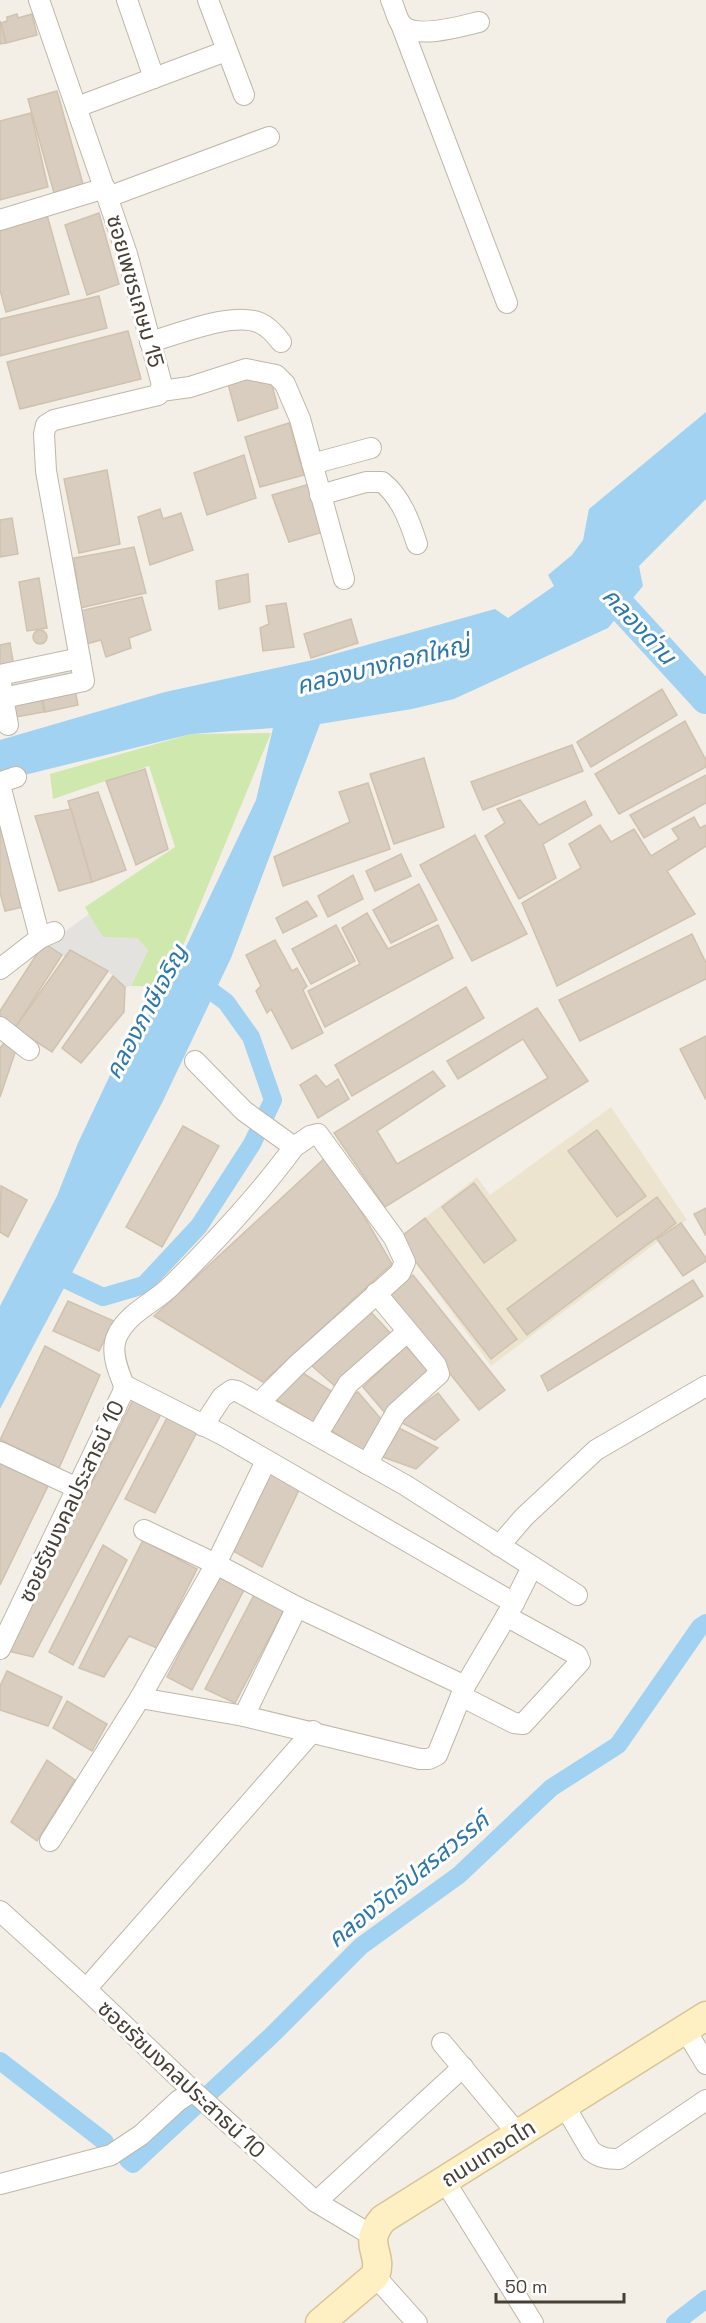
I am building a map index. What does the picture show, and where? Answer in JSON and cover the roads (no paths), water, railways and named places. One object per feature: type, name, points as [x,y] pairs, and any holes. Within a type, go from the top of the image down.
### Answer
[{"type":"main road","name":"ถนนเทอดไท","points":[[373,2236],[383,2219],[696,2022]]},
{"type":"main road","points":[[320,2323],[375,2276],[377,2261],[373,2236]]},
{"type":"street","name":"ซอยเพชรเกษม 15","points":[[8,725],[3,698],[84,681],[46,471],[44,434],[46,425],[54,420],[158,395],[162,385],[127,254],[39,0]]},
{"type":"street","points":[[127,0],[154,78]]},
{"type":"street","points":[[208,0],[244,95]]},
{"type":"street","points":[[391,0],[507,303]]},
{"type":"street","points":[[401,24],[407,29],[425,32],[479,22]]},
{"type":"street","points":[[77,107],[226,51]]},
{"type":"street","points":[[0,220],[107,193],[269,136]]},
{"type":"street","points":[[150,342],[237,319],[259,322],[270,328],[281,342]]},
{"type":"street","points":[[161,391],[190,387],[246,369],[276,375],[285,384],[300,419],[344,579]]},
{"type":"street","points":[[312,465],[371,448]]},
{"type":"street","points":[[320,495],[366,482],[382,483],[393,493],[410,523],[417,544]]},
{"type":"street","points":[[0,969],[47,935],[0,785],[1,782],[16,777]]},
{"type":"street","points":[[0,1027],[29,1050]]},
{"type":"street","points":[[195,1061],[244,1111],[287,1142]]},
{"type":"street","points":[[144,1530],[216,1563],[463,1691],[514,1723],[523,1724],[580,1662],[577,1656],[510,1609],[266,1461],[124,1385],[116,1366],[116,1337],[136,1310],[171,1287],[267,1184],[287,1142],[318,1134],[399,1246],[405,1262],[400,1273],[297,1365],[260,1402]]},
{"type":"street","points":[[367,1464],[396,1413],[439,1374],[436,1365],[376,1293]]},
{"type":"street","points":[[317,1435],[348,1384],[407,1332]]},
{"type":"street","name":"ซอยรัชมงคลประสาธน์ 10","points":[[0,1649],[123,1392],[124,1385]]},
{"type":"street","points":[[499,1546],[524,1517],[597,1450],[706,1386]]},
{"type":"street","points":[[203,1426],[222,1397],[232,1390],[260,1402],[405,1485],[577,1595]]},
{"type":"street","points":[[0,1452],[77,1488]]},
{"type":"street","points":[[50,1841],[140,1698],[216,1563],[266,1461]]},
{"type":"street","points":[[140,1698],[314,1731],[420,1759],[433,1758],[437,1755],[463,1691],[532,1567]]},
{"type":"street","points":[[244,1716],[297,1607]]},
{"type":"street","points":[[86,1989],[314,1731]]},
{"type":"street","name":"ซอยรัชมงคลประสาธน์ 10","points":[[0,1911],[86,1989],[195,2094],[316,2202],[373,2236]]},
{"type":"street","points":[[696,2022],[706,2064]]},
{"type":"street","points":[[442,2043],[518,2134]]},
{"type":"street","points":[[316,2202],[463,2067]]},
{"type":"street","points":[[0,2184],[111,2155],[141,2135],[178,2101],[195,2094]]},
{"type":"street","points":[[564,2105],[591,2151],[610,2159],[620,2159],[706,2100]]},
{"type":"street","points":[[444,2180],[533,2323]]},
{"type":"street","points":[[375,2276],[417,2323]]},
{"type":"water","name":"คลองบางกอกใหญ่","points":[[706,412],[706,499],[639,566],[643,586],[608,628],[454,699],[412,709],[320,724],[231,958],[163,1101],[0,1409],[0,1306],[57,1196],[78,1143],[120,1054],[163,995],[256,800],[273,728],[191,734],[0,781],[0,740],[165,692],[313,660],[495,609],[508,618],[554,586],[548,575],[572,555],[583,540],[589,509]]},
{"type":"waterway","name":"คลองด่าน","points":[[596,579],[706,699]]},
{"type":"waterway","points":[[46,1270],[103,1297],[144,1285],[199,1226],[252,1144],[273,1100],[251,1037],[226,1002],[196,980]]},
{"type":"waterway","name":"คลองวัดอัปสรสวรรค์","points":[[128,2160],[133,2164],[270,2037],[361,1946],[459,1875],[551,1788],[618,1745],[700,1627],[706,1623]]},
{"type":"waterway","name":"คลองวัดอัปสรสวรรค์","points":[[0,2061],[105,2142]]},
{"type":"waterway","points":[[675,2323],[706,2299]]},
{"type":"water label","name":"คลองภาษีเจริญ","points":[[146,1012]]}]
